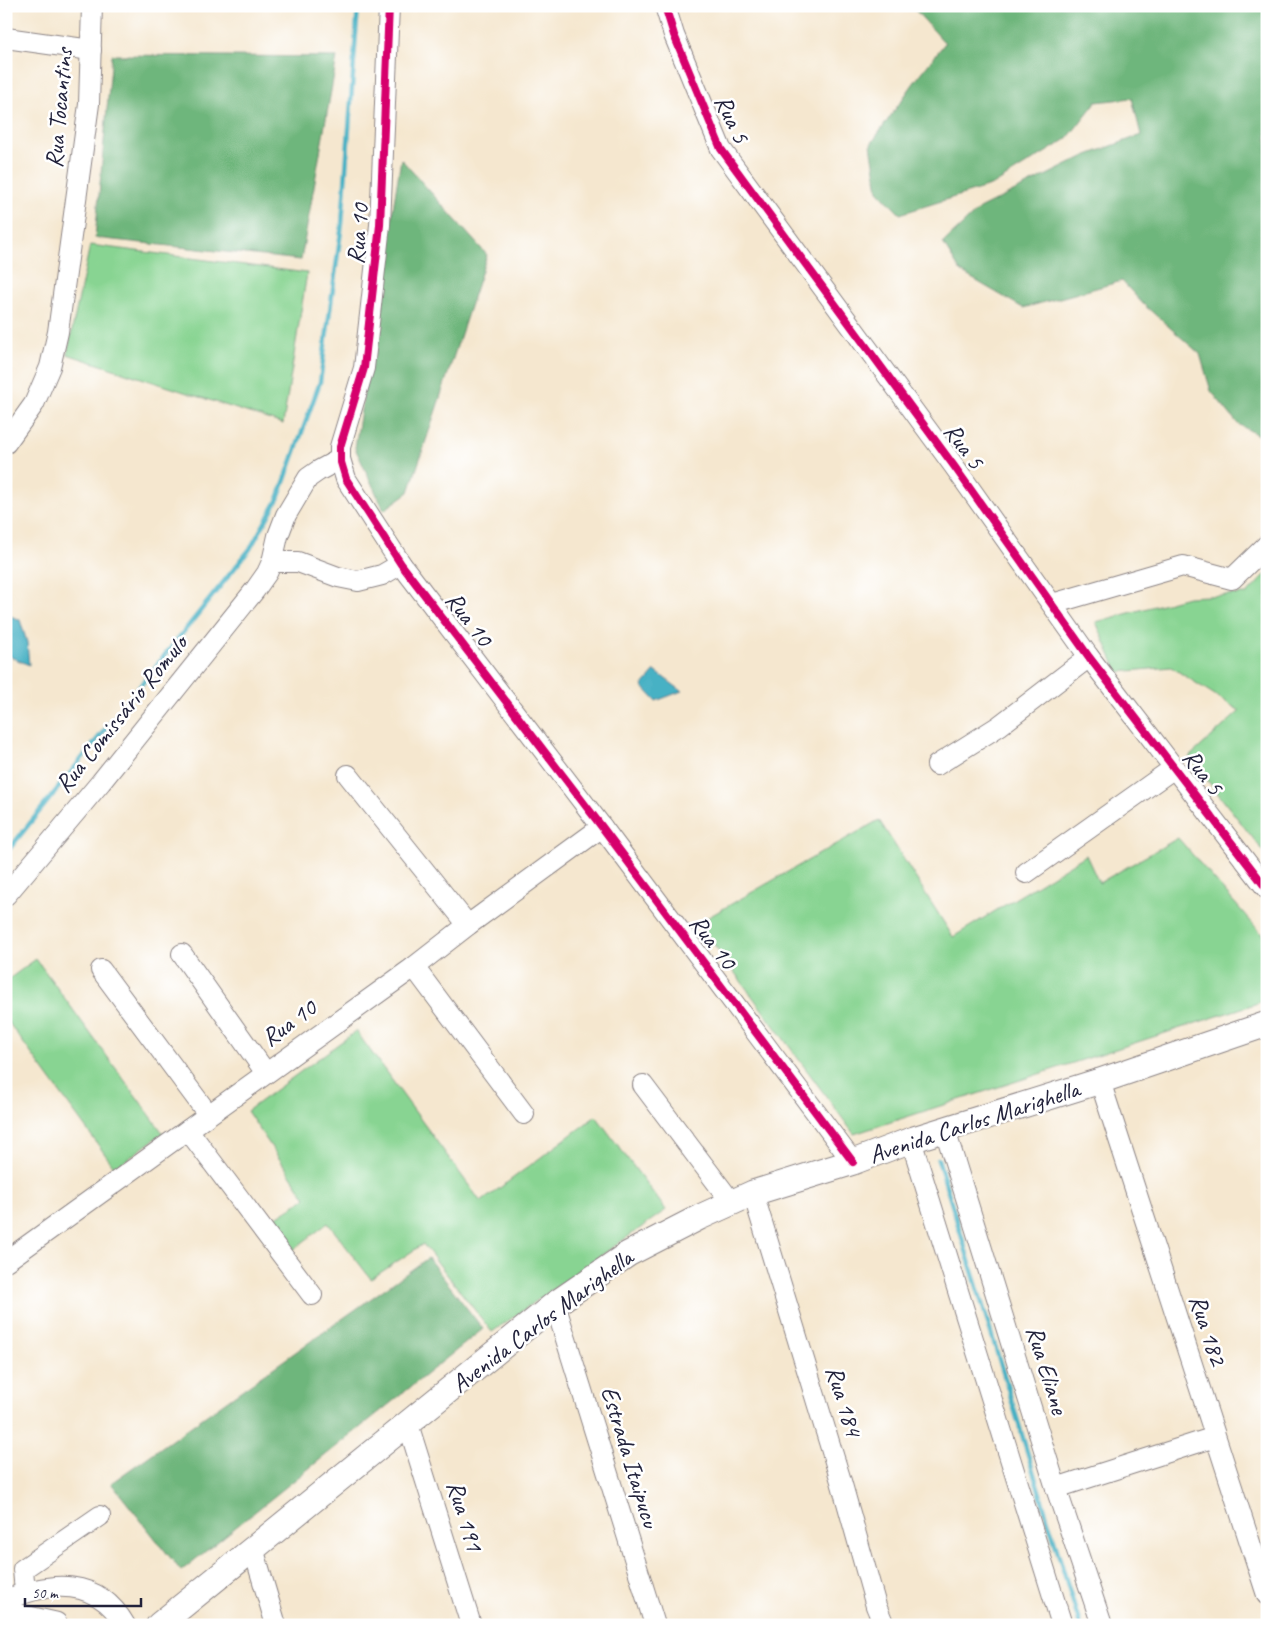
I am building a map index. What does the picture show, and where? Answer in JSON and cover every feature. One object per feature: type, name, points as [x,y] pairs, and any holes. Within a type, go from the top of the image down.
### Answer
[{"type":"main road","name":"Avenida Carlos Marighella","points":[[159,1625],[555,1304],[628,1254],[742,1198],[853,1162],[911,1140],[1266,1028]]},
{"type":"main road","points":[[6,1614],[55,1625]]},
{"type":"street","name":"Rua Tocantins","points":[[6,443],[34,404],[50,367],[58,332],[90,104],[92,6]]},
{"type":"street","name":"Rua 10","points":[[389,6],[380,225],[364,368],[340,447],[340,459],[346,479],[401,564],[602,827],[853,1162]]},
{"type":"street","name":"Rua 5","points":[[665,6],[674,34],[721,149],[954,466],[1089,657],[1267,889]]},
{"type":"street","points":[[6,38],[92,50]]},
{"type":"street","name":"Rua Comissário Romulo","points":[[6,896],[255,590],[272,562],[278,536],[286,515],[308,478],[340,459]]},
{"type":"street","points":[[1052,604],[1183,566],[1232,579],[1267,545]]},
{"type":"street","points":[[272,562],[298,562],[338,577],[358,581],[382,575],[401,564]]},
{"type":"street","points":[[937,765],[999,726],[1089,657]]},
{"type":"street","points":[[1026,873],[1174,768]]},
{"type":"street","points":[[348,775],[468,925]]},
{"type":"street","name":"Rua 10","points":[[6,1261],[414,967],[602,827]]},
{"type":"street","points":[[182,954],[266,1073]]},
{"type":"street","points":[[414,967],[524,1114]]},
{"type":"street","points":[[101,970],[208,1114]]},
{"type":"street","name":"Rua 182","points":[[1100,1081],[1267,1595]]},
{"type":"street","name":"Rua 184","points":[[643,1085],[742,1198],[841,1482],[876,1606],[884,1625]]},
{"type":"street","points":[[188,1130],[312,1295]]},
{"type":"street","name":"Rua Eliane","points":[[945,1130],[1056,1488],[1102,1625]]},
{"type":"street","points":[[911,1140],[1062,1625]]},
{"type":"street","name":"Estrada Itaipucu","points":[[555,1304],[655,1625]]},
{"type":"street","name":"Rua 191","points":[[408,1424],[471,1625]]},
{"type":"street","points":[[1056,1488],[1215,1437]]},
{"type":"street","points":[[26,1592],[23,1569],[100,1516]]},
{"type":"street","points":[[253,1548],[276,1625]]},
{"type":"street","points":[[6,1600],[26,1592],[55,1586],[76,1588],[91,1592],[107,1602],[118,1612],[125,1625]]},
{"type":"green space","points":[[909,6],[1267,6],[1267,440],[1238,424],[1211,391],[1200,354],[1143,304],[1122,281],[1023,308],[961,272],[943,243],[979,209],[1085,156],[1141,135],[1132,98],[1096,102],[1067,139],[993,185],[900,214],[878,191],[871,144],[913,84],[945,43],[916,11]]},
{"type":"green space","points":[[112,55],[337,57],[301,260],[95,238]]},
{"type":"green space","points":[[401,159],[487,255],[409,492],[384,510],[355,448]]},
{"type":"green space","points":[[90,245],[307,273],[283,424],[67,354]]},
{"type":"green space","points":[[1267,573],[1267,856],[1189,757],[1240,711],[1171,667],[1118,672],[1096,622],[1188,597],[1247,594]]},
{"type":"green space","points":[[879,820],[953,937],[1086,855],[1099,883],[1178,838],[1267,940],[1267,1000],[854,1134],[698,923]]},
{"type":"green space","points":[[36,959],[163,1133],[115,1168],[6,1019],[6,981]]},
{"type":"green space","points":[[356,1031],[481,1202],[596,1116],[666,1210],[492,1332],[423,1244],[371,1279],[328,1223],[290,1252],[267,1223],[306,1198],[247,1111]]},
{"type":"green space","points":[[428,1258],[483,1329],[181,1571],[111,1483]]},
{"type":"water","points":[[6,614],[20,620],[27,642],[29,665],[6,655]]},
{"type":"water","points":[[655,671],[682,691],[656,701],[642,686]]},
{"type":"waterway","points":[[6,853],[250,549],[278,499],[320,382],[342,224],[358,6]]},
{"type":"waterway","points":[[938,1159],[1080,1625]]},
{"type":"cycle path","points":[[389,6],[380,225],[364,368],[340,447],[340,459],[346,479],[401,564],[602,827],[853,1162]]},
{"type":"cycle path","points":[[665,6],[674,35],[721,149],[954,466],[1089,657],[1267,889]]}]
